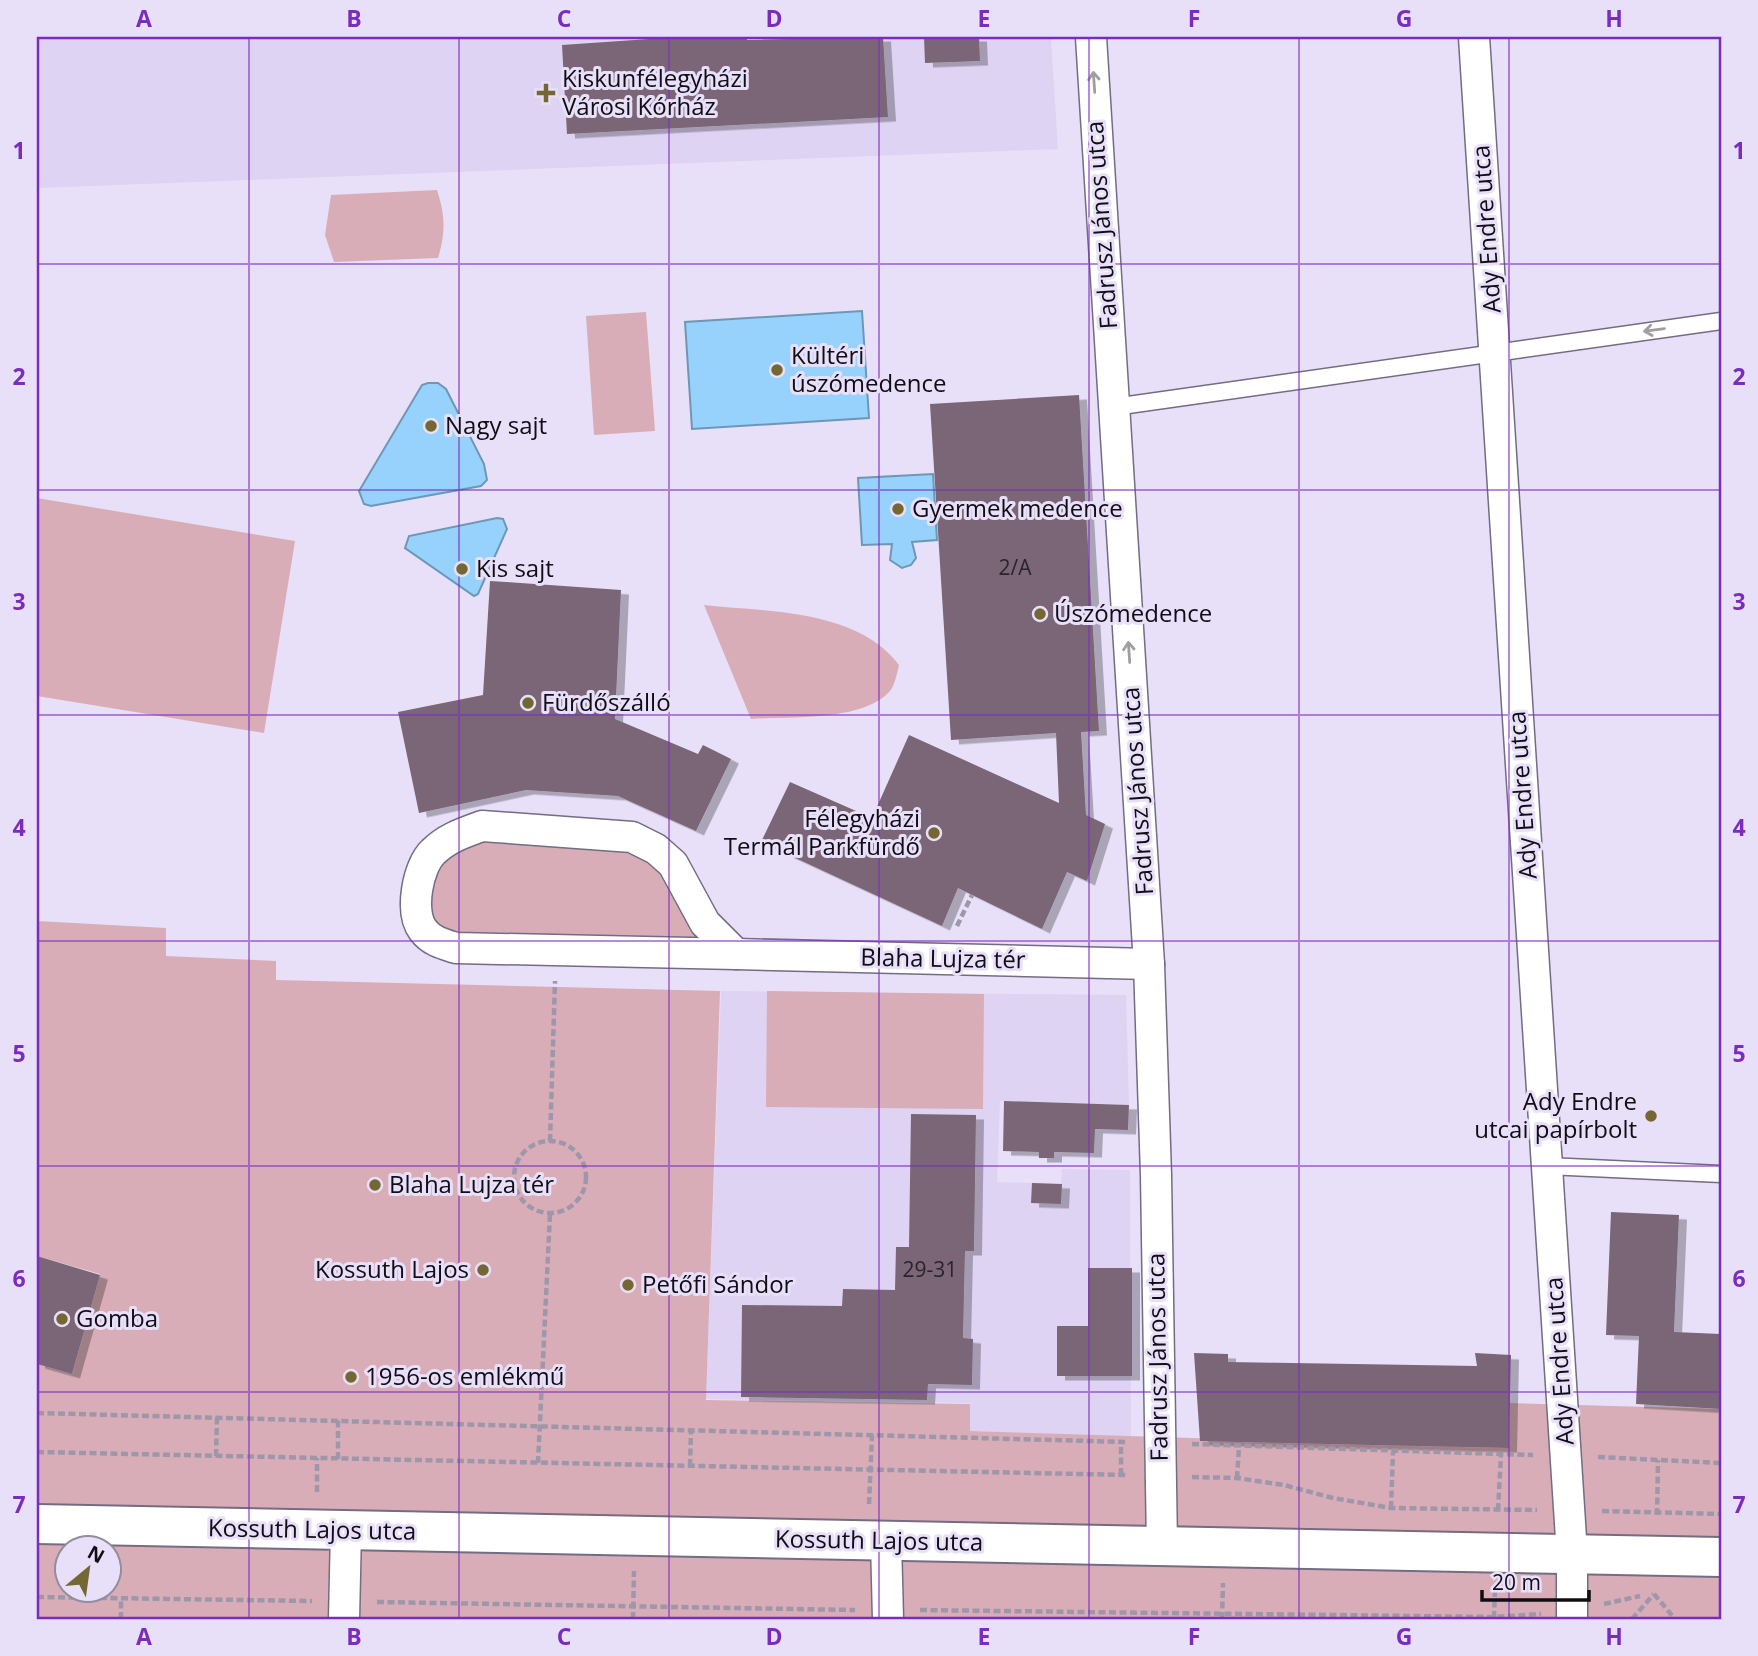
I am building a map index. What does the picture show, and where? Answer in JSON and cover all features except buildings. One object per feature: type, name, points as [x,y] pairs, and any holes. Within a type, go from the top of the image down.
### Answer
[{"type":"street","name":"Fadrusz János utca","points":[[1091,37],[1149,964],[1156,1175],[1162,1546]]},
{"type":"street","name":"Ady Endre utca","points":[[1474,37],[1566,1456],[1572,1554],[1572,1619]]},
{"type":"street","name":"Blaha Lujza tér","points":[[736,954],[705,923],[673,864],[656,849],[632,837],[482,826],[450,838],[430,854],[419,880],[416,908],[421,928],[436,942],[456,948],[1149,964]]},
{"type":"street","name":"Kossuth Lajos utca","points":[[37,1524],[1721,1557]]},
{"type":"street","points":[[345,1611],[346,1530]]},
{"type":"street","points":[[886,1541],[888,1615]]},
{"type":"lane","points":[[1114,407],[1721,321]]},
{"type":"lane","points":[[1547,1166],[1721,1174]]},
{"type":"path","points":[[550,1141],[556,950]]},
{"type":"path","points":[[550,1141],[572,1148],[585,1166],[587,1178],[580,1199],[561,1212],[550,1214],[527,1205],[515,1183],[514,1171],[527,1149],[550,1141]]},
{"type":"path","points":[[538,1463],[550,1214]]},
{"type":"path","points":[[37,1413],[1159,1443],[1721,1463]]},
{"type":"path","points":[[216,1456],[217,1416]]},
{"type":"path","points":[[338,1420],[338,1459]]},
{"type":"path","points":[[690,1466],[691,1430]]},
{"type":"path","points":[[1121,1442],[1121,1475]]},
{"type":"path","points":[[1237,1478],[1239,1447]]},
{"type":"path","points":[[37,1452],[1237,1478],[1391,1508],[1721,1514]]},
{"type":"path","points":[[1391,1508],[1393,1452]]},
{"type":"path","points":[[633,1619],[636,1536]]},
{"type":"path","points":[[1632,1619],[1654,1594],[1675,1619]]},
{"type":"path","points":[[122,1598],[345,1611],[633,1607],[888,1615],[1222,1611],[1494,1617]]},
{"type":"path","points":[[1053,1611],[1053,1619]]},
{"type":"path","points":[[1222,1611],[1222,1619]]},
{"type":"shaded area","name":"Kiskunfélegyházi Városi Kórház","points":[[37,37],[1051,37],[1058,149],[37,188]]},
{"type":"shaded area","points":[[437,190],[444,224],[438,258],[334,262],[325,235],[331,195]]},
{"type":"shaded area","points":[[646,312],[655,431],[594,435],[586,316]]},
{"type":"shaded area","points":[[37,498],[295,541],[264,733],[37,696]]},
{"type":"shaded area","points":[[704,605],[782,612],[835,623],[860,633],[881,647],[899,665],[893,686],[878,701],[844,713],[751,719]]},
{"type":"shaded area","points":[[631,837],[720,942],[436,942],[419,880],[450,838]]},
{"type":"shaded area","points":[[37,921],[166,928],[166,956],[276,961],[276,980],[720,991],[706,1400],[970,1404],[970,1431],[1509,1448],[1510,1403],[1721,1409],[1721,1619],[37,1619],[37,1364],[72,1374],[100,1274],[37,1256]]},
{"type":"shaded area","points":[[721,991],[1126,995],[1129,1105],[1000,1101],[997,1182],[1061,1184],[1062,1169],[1130,1170],[1131,1437],[969,1431],[970,1403],[706,1399]]},
{"type":"shaded area","points":[[767,991],[984,994],[983,1109],[766,1107]]},
{"type":"water","name":"Kültéri úszómedence","points":[[862,311],[869,418],[692,429],[685,322]]},
{"type":"water","name":"Nagy sajt","points":[[438,383],[446,389],[484,464],[487,480],[481,486],[371,506],[364,504],[359,491],[422,385]]},
{"type":"water","name":"Gyermek medence","points":[[933,474],[937,540],[912,542],[916,558],[911,565],[902,568],[890,560],[892,544],[862,545],[858,478]]},
{"type":"water","name":"Kis sajt","points":[[503,519],[507,529],[478,594],[474,596],[405,548],[409,536]]},
{"type":"place","name":"Kiskunfélegyházi Városi Kórház","points":[[546,93]]},
{"type":"place","name":"Kültéri úszómedence","points":[[777,370]]},
{"type":"place","name":"Nagy sajt","points":[[431,426]]},
{"type":"place","name":"Gyermek medence","points":[[898,509]]},
{"type":"place","name":"Kis sajt","points":[[462,569]]},
{"type":"place","name":"Úszómedence","points":[[1040,614]]},
{"type":"place","name":"Fürdőszálló","points":[[528,703]]},
{"type":"place","name":"Félegyházi Termál Parkfürdő","points":[[934,833]]},
{"type":"place","name":"Ady Endre utcai papírbolt","points":[[1651,1116]]},
{"type":"place","name":"Blaha Lujza tér","points":[[375,1185]]},
{"type":"place","name":"Kossuth Lajos","points":[[483,1270]]},
{"type":"place","name":"Petőfi Sándor","points":[[628,1285]]},
{"type":"place","name":"Gomba","points":[[62,1319]]},
{"type":"place","name":"1956-os emlékmű","points":[[351,1377]]}]
